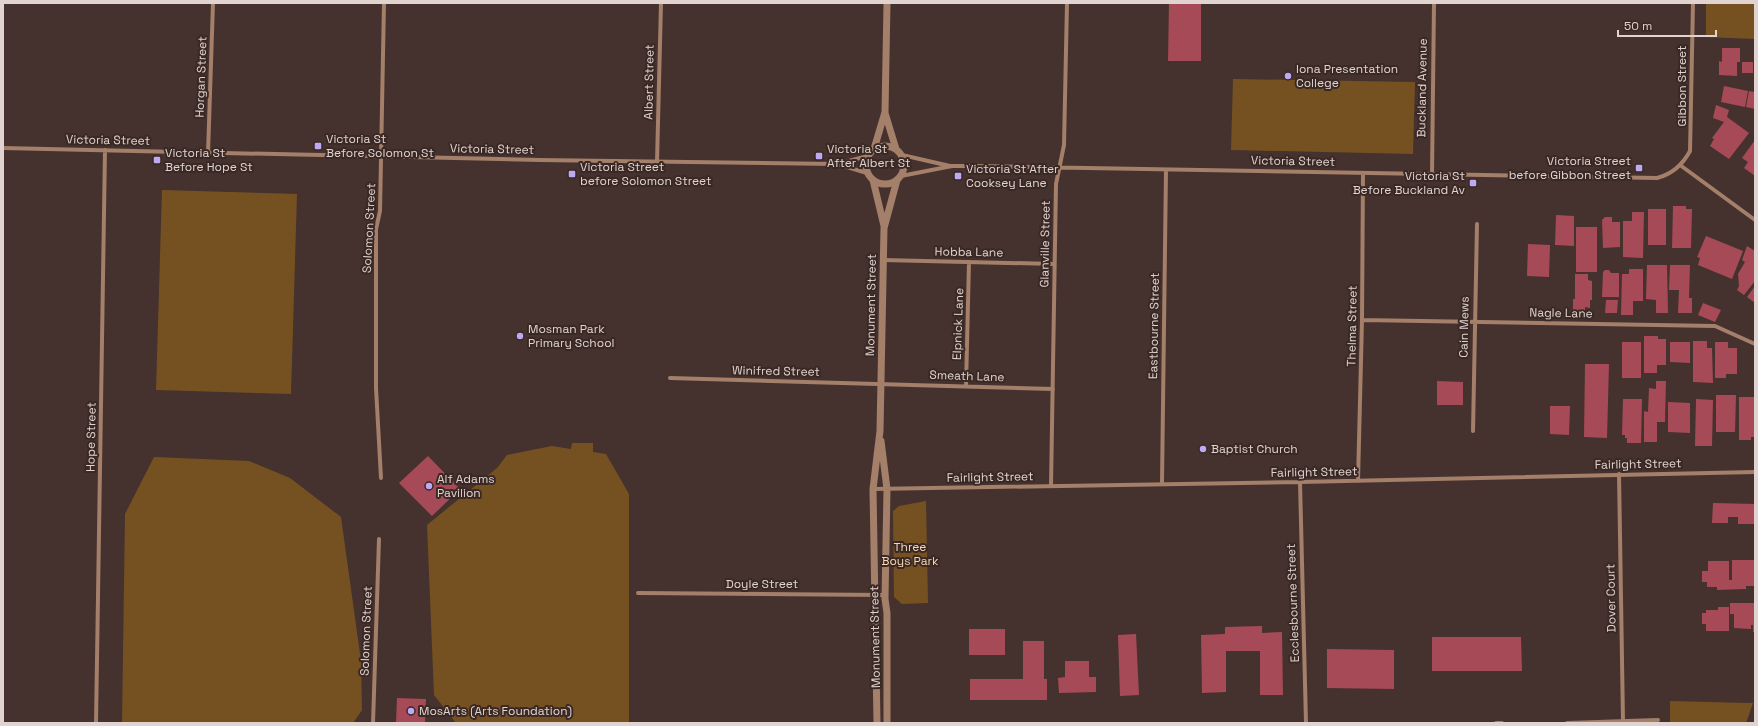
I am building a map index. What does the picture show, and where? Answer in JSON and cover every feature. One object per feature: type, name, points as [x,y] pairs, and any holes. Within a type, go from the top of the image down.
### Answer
[{"type":"street","name":"Horgan Street","points":[[208,153],[213,3]]},
{"type":"street","name":"Solomon Street","points":[[381,478],[376,380],[376,229],[380,211],[384,3]]},
{"type":"street","name":"Albert Street","points":[[657,162],[661,3]]},
{"type":"street","points":[[885,112],[896,149],[902,155],[904,166],[899,178],[885,184],[873,180],[867,173],[866,167],[868,156],[874,149],[885,112],[887,3]]},
{"type":"street","name":"Glanville Street","points":[[1051,486],[1056,184],[1064,145],[1067,3]]},
{"type":"street","name":"Buckland Avenue","points":[[1432,174],[1434,3]]},
{"type":"street","name":"Gibbon Street","points":[[1680,165],[1690,151],[1691,142],[1693,3]]},
{"type":"street","points":[[874,149],[885,146],[896,149]]},
{"type":"street","name":"Victoria Street","points":[[3,148],[381,157],[837,164],[868,156]]},
{"type":"street","name":"Hope Street","points":[[96,723],[105,150]]},
{"type":"street","name":"Victoria Street","points":[[902,155],[952,166],[1657,178],[1666,176],[1680,165]]},
{"type":"street","name":"Victoria Street","points":[[837,164],[867,173]]},
{"type":"street","points":[[1680,165],[1755,220]]},
{"type":"street","name":"Victoria Street","points":[[899,178],[952,166]]},
{"type":"street","name":"Eastbourne Street","points":[[1162,484],[1166,170]]},
{"type":"street","name":"Thelma Street","points":[[1358,481],[1362,320],[1363,173]]},
{"type":"street","name":"Monument Street","points":[[884,228],[899,178]]},
{"type":"street","name":"Monument Street","points":[[873,180],[884,228],[880,431],[873,489],[877,723]]},
{"type":"street","name":"Cain Mews","points":[[1473,431],[1477,224]]},
{"type":"street","name":"Hobba Lane","points":[[883,260],[1054,264]]},
{"type":"street","name":"Elpnick Lane","points":[[966,386],[969,262]]},
{"type":"street","name":"Nagle Lane","points":[[1362,320],[1715,326],[1755,344]]},
{"type":"street","name":"Winifred Street","points":[[670,378],[882,383]]},
{"type":"street","name":"Smeath Lane","points":[[882,383],[1053,389]]},
{"type":"street","name":"Monument Street","points":[[880,431],[886,489],[885,595],[887,613],[887,723]]},
{"type":"street","name":"Fairlight Street","points":[[873,489],[1358,481],[1755,472]]},
{"type":"street","name":"Dover Court","points":[[1619,474],[1623,721]]},
{"type":"street","name":"Ecclesbourne Street","points":[[1300,482],[1306,723]]},
{"type":"street","name":"Solomon Street","points":[[373,723],[379,539]]},
{"type":"street","name":"Doyle Street","points":[[638,593],[885,595]]},
{"type":"street","points":[[1567,723],[1658,720]]},
{"type":"street","points":[[1496,723],[1502,723]]},
{"type":"green space","points":[[1706,3],[1755,3],[1755,39],[1706,37]]},
{"type":"green space","points":[[1233,79],[1415,82],[1413,154],[1231,150]]},
{"type":"green space","points":[[162,190],[297,194],[291,394],[156,390]]},
{"type":"green space","points":[[572,443],[593,443],[593,452],[606,454],[629,494],[629,723],[456,723],[434,695],[427,525],[497,468],[507,455],[552,446],[571,449]]},
{"type":"green space","points":[[154,457],[249,461],[290,478],[341,517],[361,661],[362,710],[353,723],[122,723],[125,514]]},
{"type":"green space","name":"Three Boys Park","points":[[926,501],[928,603],[902,604],[894,597],[893,511],[899,506]]},
{"type":"green space","points":[[1670,701],[1753,703],[1746,723],[1670,723]]},
{"type":"building","points":[[1169,3],[1201,3],[1201,61],[1168,61]]},
{"type":"building","points":[[1722,48],[1740,48],[1740,62],[1737,62],[1737,76],[1719,75],[1719,61],[1722,62]]},
{"type":"building","points":[[1742,62],[1753,62],[1753,73],[1742,73]]},
{"type":"building","points":[[1724,86],[1748,91],[1745,107],[1721,102]]},
{"type":"building","points":[[1749,91],[1755,92],[1755,109],[1746,107]]},
{"type":"building","points":[[1716,105],[1729,110],[1727,117],[1749,133],[1729,159],[1710,146],[1714,139],[1712,138],[1724,122],[1713,118]]},
{"type":"building","points":[[1755,140],[1755,176],[1744,168],[1748,162],[1742,158]]},
{"type":"building","points":[[1673,206],[1686,206],[1686,209],[1692,209],[1691,248],[1672,248]]},
{"type":"building","points":[[1648,209],[1666,209],[1666,245],[1648,245]]},
{"type":"building","points":[[1632,212],[1644,212],[1643,258],[1623,257],[1623,221],[1632,221]]},
{"type":"building","points":[[1556,215],[1574,216],[1574,246],[1555,245]]},
{"type":"building","points":[[1605,217],[1612,217],[1612,222],[1620,222],[1620,247],[1603,248],[1602,220]]},
{"type":"building","points":[[1576,227],[1597,227],[1597,272],[1576,272]]},
{"type":"building","points":[[1706,236],[1743,251],[1732,279],[1698,265],[1700,258],[1697,257]]},
{"type":"building","points":[[1528,244],[1550,245],[1549,277],[1527,276]]},
{"type":"building","points":[[1747,246],[1755,251],[1755,281],[1744,295],[1737,290],[1739,286],[1738,274],[1745,262],[1742,260]]},
{"type":"building","points":[[1647,265],[1667,265],[1668,313],[1656,313],[1656,300],[1646,299]]},
{"type":"building","points":[[1670,265],[1690,265],[1689,298],[1692,298],[1692,313],[1678,313],[1679,290],[1669,290]]},
{"type":"building","points":[[1629,269],[1643,269],[1643,301],[1633,301],[1633,315],[1621,315],[1622,274],[1629,274]]},
{"type":"building","points":[[1605,270],[1609,270],[1611,273],[1619,273],[1619,297],[1602,297],[1603,272]]},
{"type":"building","points":[[1575,274],[1588,274],[1588,280],[1592,281],[1592,300],[1590,300],[1590,308],[1585,307],[1585,311],[1573,311],[1573,299],[1575,299]]},
{"type":"building","points":[[1755,286],[1755,303],[1747,297]]},
{"type":"building","points":[[1606,300],[1618,300],[1617,313],[1605,313]]},
{"type":"building","points":[[1703,303],[1721,310],[1715,322],[1698,315]]},
{"type":"building","points":[[1644,336],[1658,336],[1658,339],[1666,339],[1666,365],[1657,365],[1657,373],[1644,373]]},
{"type":"building","points":[[1693,341],[1707,341],[1707,348],[1712,348],[1713,383],[1693,382]]},
{"type":"building","points":[[1622,342],[1641,342],[1641,378],[1622,378]]},
{"type":"building","points":[[1670,342],[1690,342],[1690,363],[1670,362]]},
{"type":"building","points":[[1715,342],[1728,342],[1728,348],[1737,348],[1737,374],[1726,374],[1726,378],[1715,378]]},
{"type":"building","points":[[1585,364],[1609,364],[1607,438],[1584,437]]},
{"type":"building","points":[[1437,381],[1463,382],[1463,405],[1437,405]]},
{"type":"building","points":[[1656,381],[1666,381],[1665,422],[1657,422],[1657,442],[1644,442],[1644,411],[1648,412],[1649,388],[1656,389]]},
{"type":"building","points":[[1716,395],[1736,395],[1735,432],[1716,432]]},
{"type":"building","points":[[1739,397],[1755,397],[1755,437],[1751,437],[1751,440],[1739,440]]},
{"type":"building","points":[[1623,399],[1642,399],[1641,443],[1627,443],[1627,438],[1625,438],[1625,435],[1622,435]]},
{"type":"building","points":[[1696,399],[1713,400],[1712,446],[1695,446]]},
{"type":"building","points":[[1668,402],[1690,403],[1690,433],[1668,432]]},
{"type":"building","points":[[1550,406],[1570,406],[1569,435],[1550,434]]},
{"type":"building","name":"Alf Adams Pavilion","points":[[428,456],[460,489],[432,516],[399,483]]},
{"type":"building","points":[[1713,503],[1755,504],[1755,524],[1738,524],[1738,517],[1728,517],[1728,523],[1712,523]]},
{"type":"building","points":[[1732,560],[1754,560],[1754,586],[1746,586],[1746,589],[1717,590],[1717,587],[1707,587],[1707,582],[1702,582],[1702,571],[1708,571],[1708,561],[1729,561],[1729,580],[1732,580]]},
{"type":"building","points":[[1730,603],[1755,603],[1755,632],[1753,632],[1753,625],[1751,625],[1751,629],[1734,628],[1734,614],[1730,614]]},
{"type":"building","points":[[1718,607],[1729,607],[1729,631],[1706,631],[1706,624],[1702,624],[1702,613],[1706,613],[1706,610],[1718,610]]},
{"type":"building","points":[[1262,626],[1262,633],[1282,632],[1283,695],[1260,695],[1260,651],[1226,651],[1226,692],[1202,693],[1201,635],[1225,634],[1225,627]]},
{"type":"building","points":[[969,629],[1005,629],[1005,655],[969,655]]},
{"type":"building","points":[[1136,634],[1139,695],[1120,696],[1118,635]]},
{"type":"building","points":[[1432,637],[1521,637],[1522,671],[1432,671]]},
{"type":"building","points":[[1023,641],[1044,641],[1044,679],[1047,679],[1047,700],[970,700],[970,679],[1023,679]]},
{"type":"building","points":[[1327,649],[1394,650],[1394,689],[1327,688]]},
{"type":"building","points":[[1065,661],[1089,661],[1089,677],[1096,677],[1096,692],[1059,693],[1058,678],[1065,677]]},
{"type":"building","name":"MosArts (Arts Foundation)","points":[[397,698],[426,699],[425,723],[396,723]]},
{"type":"place","name":"Iona Presentation College","points":[[1288,76]]},
{"type":"place","name":"Victoria St Before Solomon St","points":[[318,146]]},
{"type":"place","name":"Victoria St After Albert St","points":[[819,156]]},
{"type":"place","name":"Victoria St Before Hope St","points":[[157,160]]},
{"type":"place","name":"Victoria Street before Gibbon Street","points":[[1639,168]]},
{"type":"place","name":"Victoria Street before Solomon Street","points":[[572,174]]},
{"type":"place","name":"Victoria St After Cooksey Lane","points":[[958,176]]},
{"type":"place","name":"Victoria St Before Buckland Av","points":[[1473,183]]},
{"type":"place","name":"Mosman Park Primary School","points":[[520,336]]},
{"type":"place","name":"Baptist Church","points":[[1203,449]]},
{"type":"place","name":"Alf Adams Pavilion","points":[[429,486]]},
{"type":"place","name":"MosArts (Arts Foundation)","points":[[411,711]]}]
